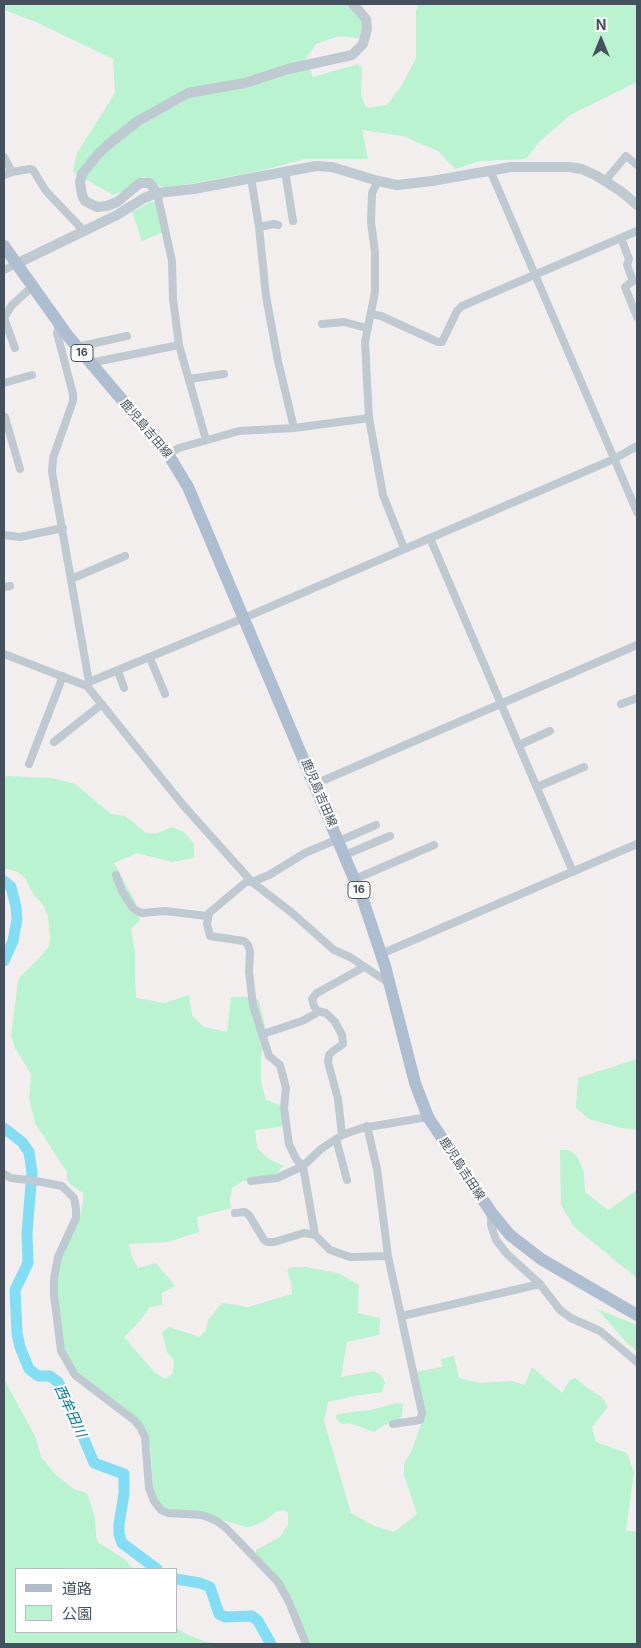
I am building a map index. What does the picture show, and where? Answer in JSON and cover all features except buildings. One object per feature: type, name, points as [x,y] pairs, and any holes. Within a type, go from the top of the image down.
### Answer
[{"type":"main road","name":"鹿児島吉田線","points":[[4,246],[77,347],[168,454],[188,488],[355,879],[381,954],[415,1083],[428,1117],[499,1224],[520,1244],[555,1267],[637,1315]]},
{"type":"street","points":[[206,440],[179,345],[173,299],[172,261],[157,193],[150,182],[140,183],[117,202],[97,207],[86,201],[82,195],[80,182],[82,174],[98,154],[138,121],[188,93],[245,82],[288,68],[352,54],[364,44],[368,29],[366,19],[354,4]]},
{"type":"street","points":[[605,181],[626,156],[637,165]]},
{"type":"street","points":[[4,157],[12,172]]},
{"type":"street","points":[[4,270],[117,215],[144,198],[157,193],[194,189],[316,166],[332,167],[378,182],[397,185],[414,184],[490,170],[524,166],[569,167],[582,169],[605,181],[637,205]]},
{"type":"street","points":[[4,175],[30,168],[33,170],[46,191],[84,231]]},
{"type":"street","points":[[490,170],[637,512]]},
{"type":"street","points":[[285,171],[293,221]]},
{"type":"street","points":[[251,178],[259,227],[269,315],[294,428]]},
{"type":"street","points":[[378,182],[372,193],[371,222],[376,281],[365,342],[369,418],[383,495],[404,548]]},
{"type":"street","points":[[259,227],[278,225]]},
{"type":"street","points":[[371,314],[389,319],[438,342],[442,342],[456,311],[462,306],[637,232]]},
{"type":"street","points":[[621,238],[629,259],[627,265],[633,281],[625,287],[637,317]]},
{"type":"street","points":[[15,348],[4,318],[12,304],[33,286]]},
{"type":"street","points":[[322,324],[348,322],[367,328]]},
{"type":"street","points":[[59,324],[57,333],[73,394],[73,401],[53,458],[52,472],[88,684],[183,805],[252,882],[291,912],[334,950],[350,957],[389,982]]},
{"type":"street","points":[[77,347],[127,336]]},
{"type":"street","points":[[90,363],[179,345]]},
{"type":"street","points":[[189,380],[224,374]]},
{"type":"street","points":[[4,383],[32,375]]},
{"type":"street","points":[[4,416],[20,469]]},
{"type":"street","points":[[168,454],[179,448],[239,431],[294,428],[369,418]]},
{"type":"street","points":[[4,654],[88,684],[614,459],[637,446]]},
{"type":"street","points":[[4,535],[20,537],[63,528]]},
{"type":"street","points":[[430,538],[573,872]]},
{"type":"street","points":[[71,579],[125,556]]},
{"type":"street","points":[[315,784],[637,645]]},
{"type":"street","points":[[150,658],[165,694]]},
{"type":"street","points":[[118,671],[124,688]]},
{"type":"street","points":[[29,764],[63,676]]},
{"type":"street","points":[[621,704],[637,698]]},
{"type":"street","points":[[54,742],[102,704]]},
{"type":"street","points":[[519,745],[550,731]]},
{"type":"street","points":[[537,787],[584,767]]},
{"type":"street","points":[[116,875],[122,891],[132,907],[137,911],[165,911],[207,916],[246,882],[252,882],[269,874],[305,853],[376,825]]},
{"type":"street","points":[[345,855],[390,836]]},
{"type":"street","points":[[381,954],[637,844]]},
{"type":"street","points":[[355,879],[434,845]]},
{"type":"street","points":[[207,916],[210,936],[244,941],[248,945],[253,1005],[269,1056],[280,1065],[286,1088],[284,1108],[289,1144],[296,1159],[303,1166],[315,1235]]},
{"type":"street","points":[[347,1180],[339,1137],[338,1099],[328,1062],[329,1055],[343,1044],[342,1035],[335,1022],[326,1013],[318,1011],[312,999],[317,993],[364,967]]},
{"type":"street","points":[[263,1034],[302,1021],[318,1011]]},
{"type":"street","points":[[251,1181],[277,1178],[303,1166],[321,1149],[339,1137],[367,1126],[428,1117]]},
{"type":"street","points":[[367,1126],[377,1169],[388,1256],[422,1413],[420,1420],[393,1424]]},
{"type":"street","points":[[4,1174],[11,1178],[65,1187],[76,1202],[76,1218],[58,1257],[54,1278],[58,1338],[61,1351],[67,1363],[81,1380],[134,1420],[140,1427],[147,1446],[151,1495],[157,1506],[168,1513],[202,1515],[215,1520],[225,1527],[278,1582],[287,1597],[306,1644]]},
{"type":"street","points":[[235,1214],[245,1212],[250,1215],[267,1242],[274,1242],[304,1233],[315,1235],[330,1250],[350,1257],[388,1256]]},
{"type":"street","points":[[491,1212],[491,1225],[496,1240],[506,1254],[540,1284],[560,1310],[571,1318],[600,1331],[637,1362]]},
{"type":"street","points":[[402,1316],[540,1284]]},
{"type":"green space","points":[[4,4],[355,4],[364,13],[366,39],[339,36],[316,44],[306,58],[313,77],[358,64],[362,68],[361,95],[366,108],[387,105],[402,85],[416,58],[416,11],[419,4],[637,4],[637,82],[570,115],[539,142],[526,159],[480,161],[455,169],[438,151],[403,136],[362,130],[368,159],[305,159],[260,171],[167,188],[154,184],[144,176],[128,189],[113,195],[73,172],[77,153],[115,93],[113,59],[36,22],[4,10]]},
{"type":"green space","points":[[156,201],[163,232],[142,241],[132,212]]},
{"type":"green space","points":[[4,777],[52,778],[75,784],[111,814],[125,816],[146,833],[158,833],[172,827],[184,832],[194,844],[194,858],[172,862],[137,853],[114,863],[136,903],[140,920],[131,929],[135,952],[136,998],[165,1003],[189,995],[192,1015],[204,1027],[227,1032],[231,997],[253,997],[259,1001],[266,1030],[261,1058],[261,1082],[266,1100],[283,1106],[284,1126],[255,1130],[257,1148],[269,1159],[284,1166],[273,1177],[243,1181],[232,1188],[231,1208],[197,1217],[199,1232],[168,1242],[129,1244],[132,1257],[138,1268],[156,1263],[175,1286],[162,1293],[162,1305],[150,1307],[124,1337],[155,1373],[166,1379],[173,1373],[174,1361],[167,1352],[162,1332],[169,1327],[200,1337],[206,1330],[208,1320],[222,1303],[248,1307],[292,1294],[287,1270],[292,1267],[305,1267],[338,1273],[359,1285],[358,1313],[380,1318],[379,1335],[347,1342],[341,1377],[374,1371],[381,1375],[385,1383],[382,1392],[328,1402],[324,1421],[351,1513],[372,1525],[394,1532],[417,1514],[404,1475],[404,1464],[411,1452],[425,1413],[415,1372],[442,1367],[441,1359],[454,1356],[459,1378],[480,1383],[513,1381],[524,1385],[532,1367],[562,1393],[570,1380],[574,1378],[578,1380],[602,1397],[608,1407],[592,1427],[596,1442],[627,1453],[634,1472],[626,1531],[637,1531],[637,1644],[309,1644],[292,1598],[256,1554],[256,1550],[280,1537],[288,1524],[288,1513],[284,1510],[276,1512],[264,1521],[246,1527],[219,1519],[174,1511],[161,1505],[155,1498],[151,1450],[147,1435],[140,1421],[77,1371],[65,1353],[62,1341],[57,1283],[58,1268],[79,1219],[83,1203],[83,1193],[71,1185],[67,1179],[67,1172],[35,1123],[29,1099],[31,1074],[15,1048],[11,1036],[18,981],[49,946],[50,939],[48,917],[44,906],[34,895],[25,878],[18,872],[4,868]]},
{"type":"green space","points":[[637,1059],[637,1130],[589,1119],[576,1108],[578,1078]]},
{"type":"green space","points":[[560,1150],[569,1150],[577,1156],[584,1172],[585,1192],[608,1210],[637,1190],[637,1278],[574,1227],[561,1205]]},
{"type":"green space","points":[[597,1309],[637,1325],[637,1351],[627,1343]]},
{"type":"green space","points":[[4,1379],[35,1436],[41,1457],[56,1475],[74,1489],[87,1493],[95,1517],[96,1537],[99,1543],[126,1560],[132,1568],[15,1568],[15,1633],[178,1633],[178,1628],[186,1634],[206,1642],[228,1644],[4,1644]]},
{"type":"green space","points":[[396,1403],[403,1404],[402,1416],[399,1420],[386,1424],[374,1432],[349,1423],[341,1424],[336,1418],[337,1414],[371,1410]]},
{"type":"waterway","name":"西牟田川","points":[[4,881],[11,887],[17,919],[13,941],[4,961]]},
{"type":"waterway","name":"西牟田川","points":[[4,1128],[22,1142],[29,1152],[32,1172],[27,1233],[28,1263],[15,1290],[17,1333],[20,1347],[29,1369],[38,1376],[50,1376],[58,1382],[66,1396],[94,1463],[124,1474],[124,1494],[119,1524],[119,1534],[122,1543],[156,1568]]},
{"type":"waterway","name":"西牟田川","points":[[178,1579],[200,1583],[210,1587],[219,1614],[225,1617],[252,1616],[258,1621],[271,1644]]}]
